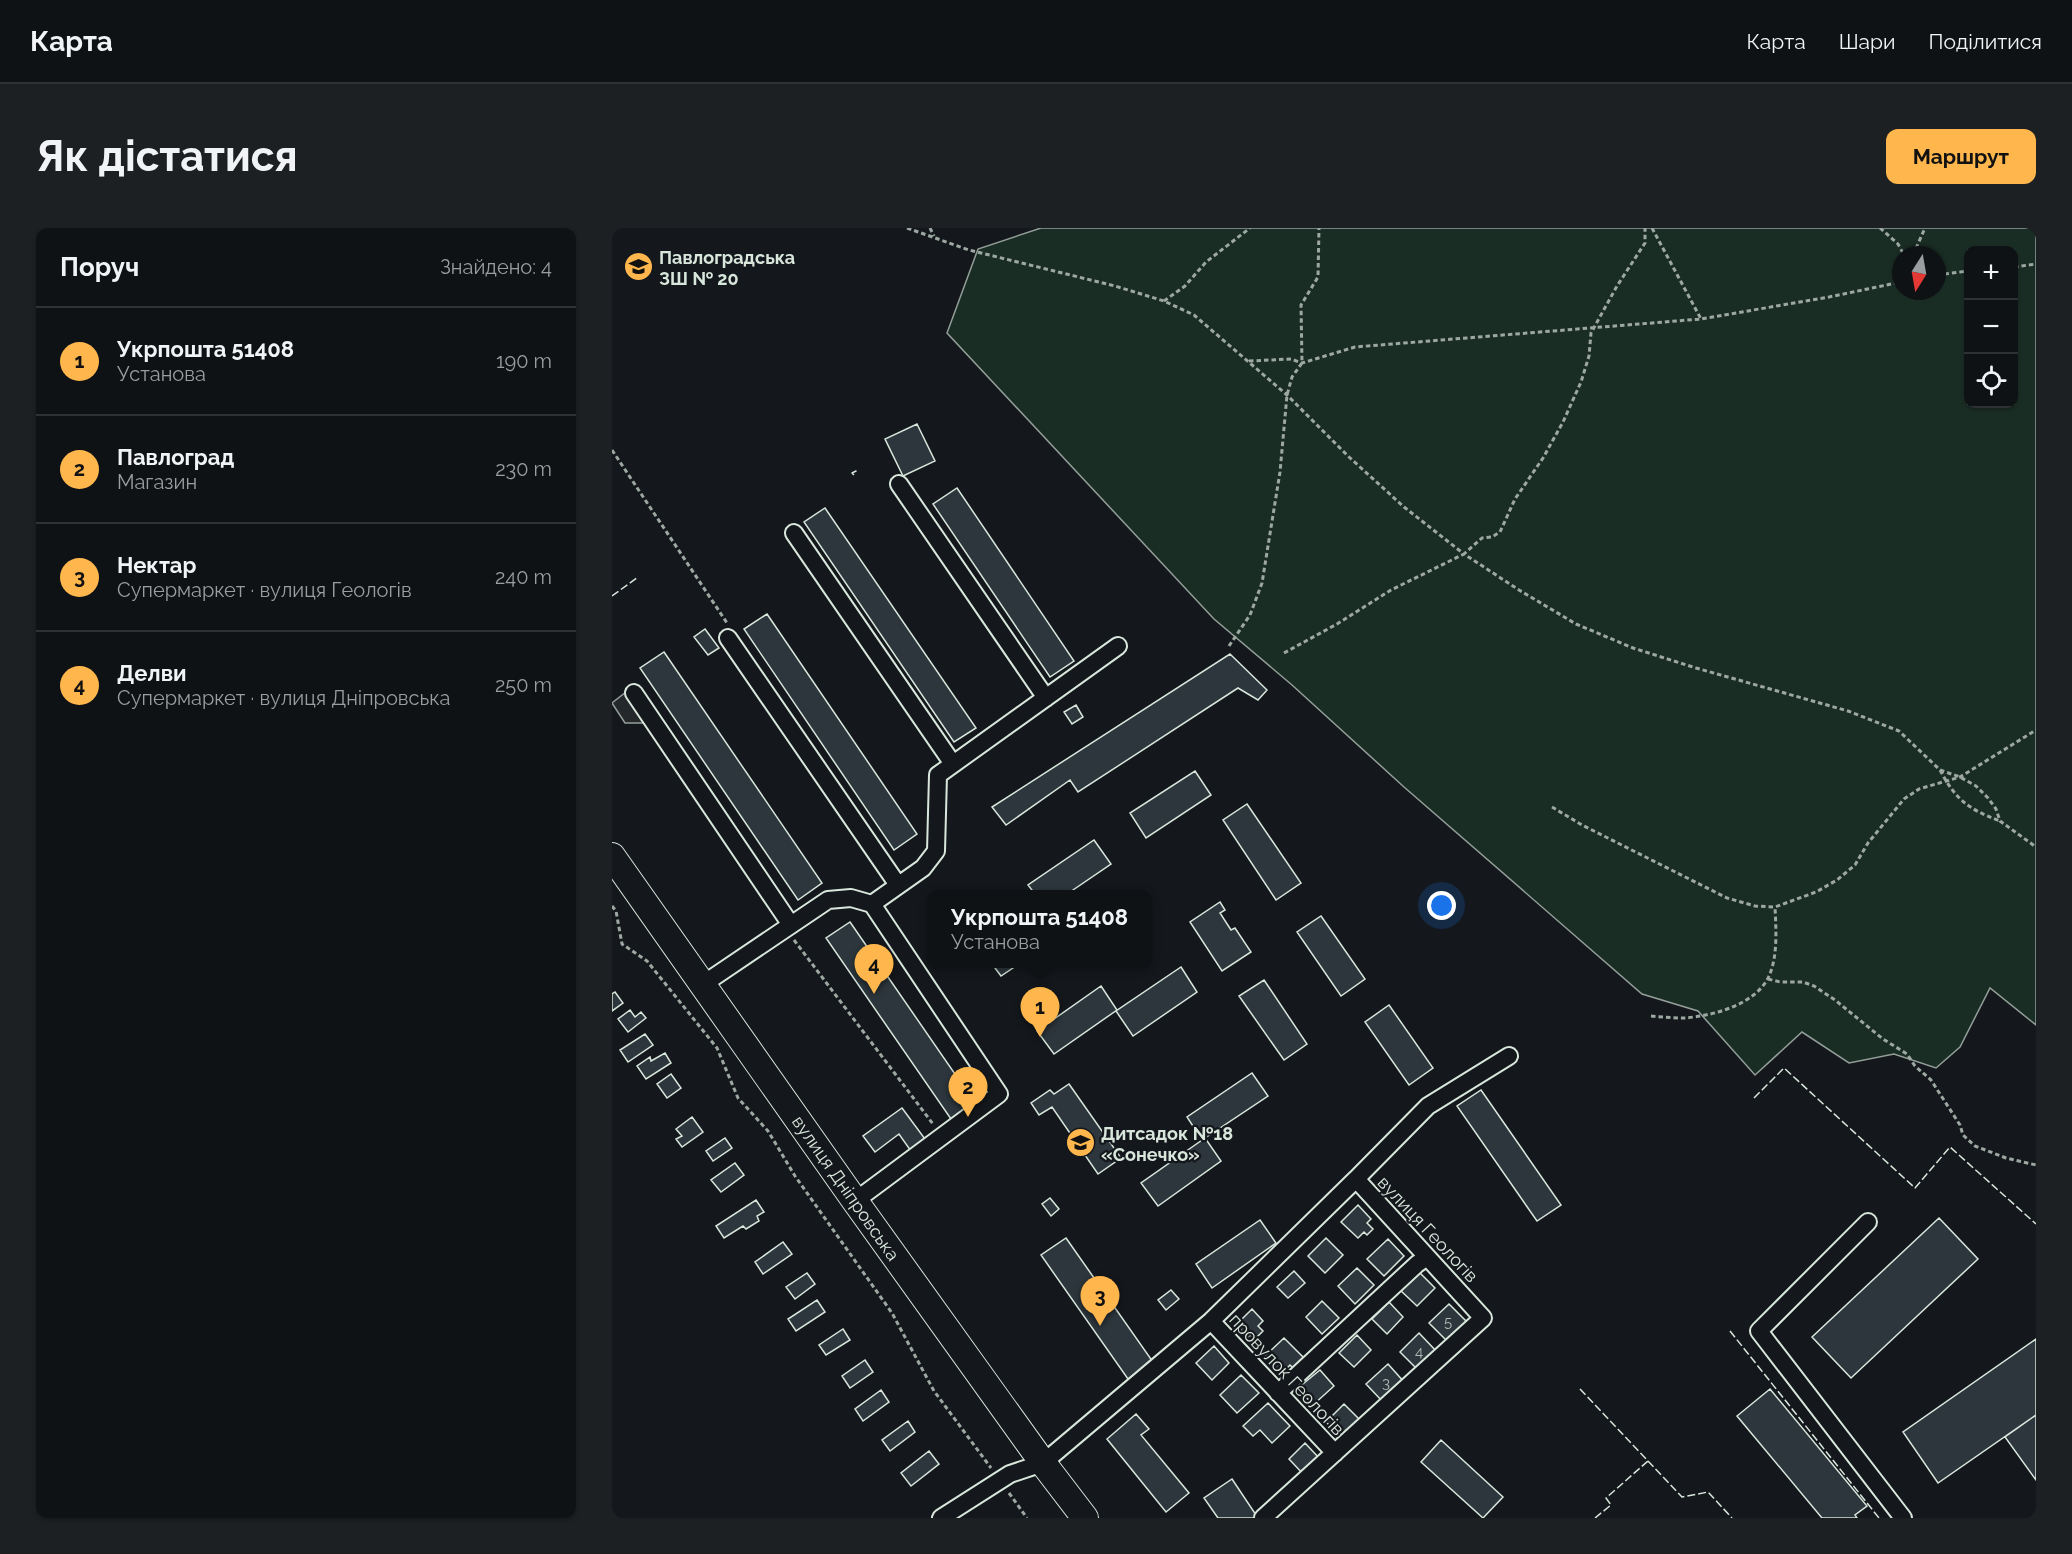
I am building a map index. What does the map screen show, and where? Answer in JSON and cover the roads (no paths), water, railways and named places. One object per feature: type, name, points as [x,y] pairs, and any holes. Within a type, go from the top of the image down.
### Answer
[{"type":"highway","name":"вулиця Дніпровська","points":[[612,856],[855,1201],[1043,1464],[1085,1518]]},
{"type":"street","points":[[898,484],[1046,698]]},
{"type":"street","points":[[794,533],[953,765]]},
{"type":"street","points":[[728,638],[898,885]]},
{"type":"street","points":[[872,904],[923,868],[936,850],[938,775],[1118,646]]},
{"type":"street","points":[[634,693],[788,927]]},
{"type":"street","points":[[702,985],[828,900],[850,898],[872,904],[999,1094],[855,1201]]},
{"type":"street","points":[[1356,1179],[1428,1106],[1509,1056]]},
{"type":"street","name":"вулиця Геологів","points":[[1043,1464],[1211,1321],[1356,1179],[1483,1318],[1263,1518]]},
{"type":"street","points":[[1868,1222],[1759,1331],[1904,1518]]},
{"type":"street","points":[[1278,1393],[1427,1257]]},
{"type":"street","name":"провулок Геологів","points":[[1211,1321],[1335,1453]]},
{"type":"street","points":[[940,1518],[1011,1473],[1043,1464]]},
{"type":"place","name":"Павлоградська ЗШ № 20","points":[[638,267]]},
{"type":"place","name":"Делви","points":[[874,994]]},
{"type":"place","name":"Укрпошта 51408","points":[[1040,1037]]},
{"type":"place","name":"Павлоград","points":[[968,1117]]},
{"type":"place","name":"Дитсадок №18 «Сонечко»","points":[[1080,1143]]},
{"type":"place","name":"Нектар","points":[[1100,1326]]}]
